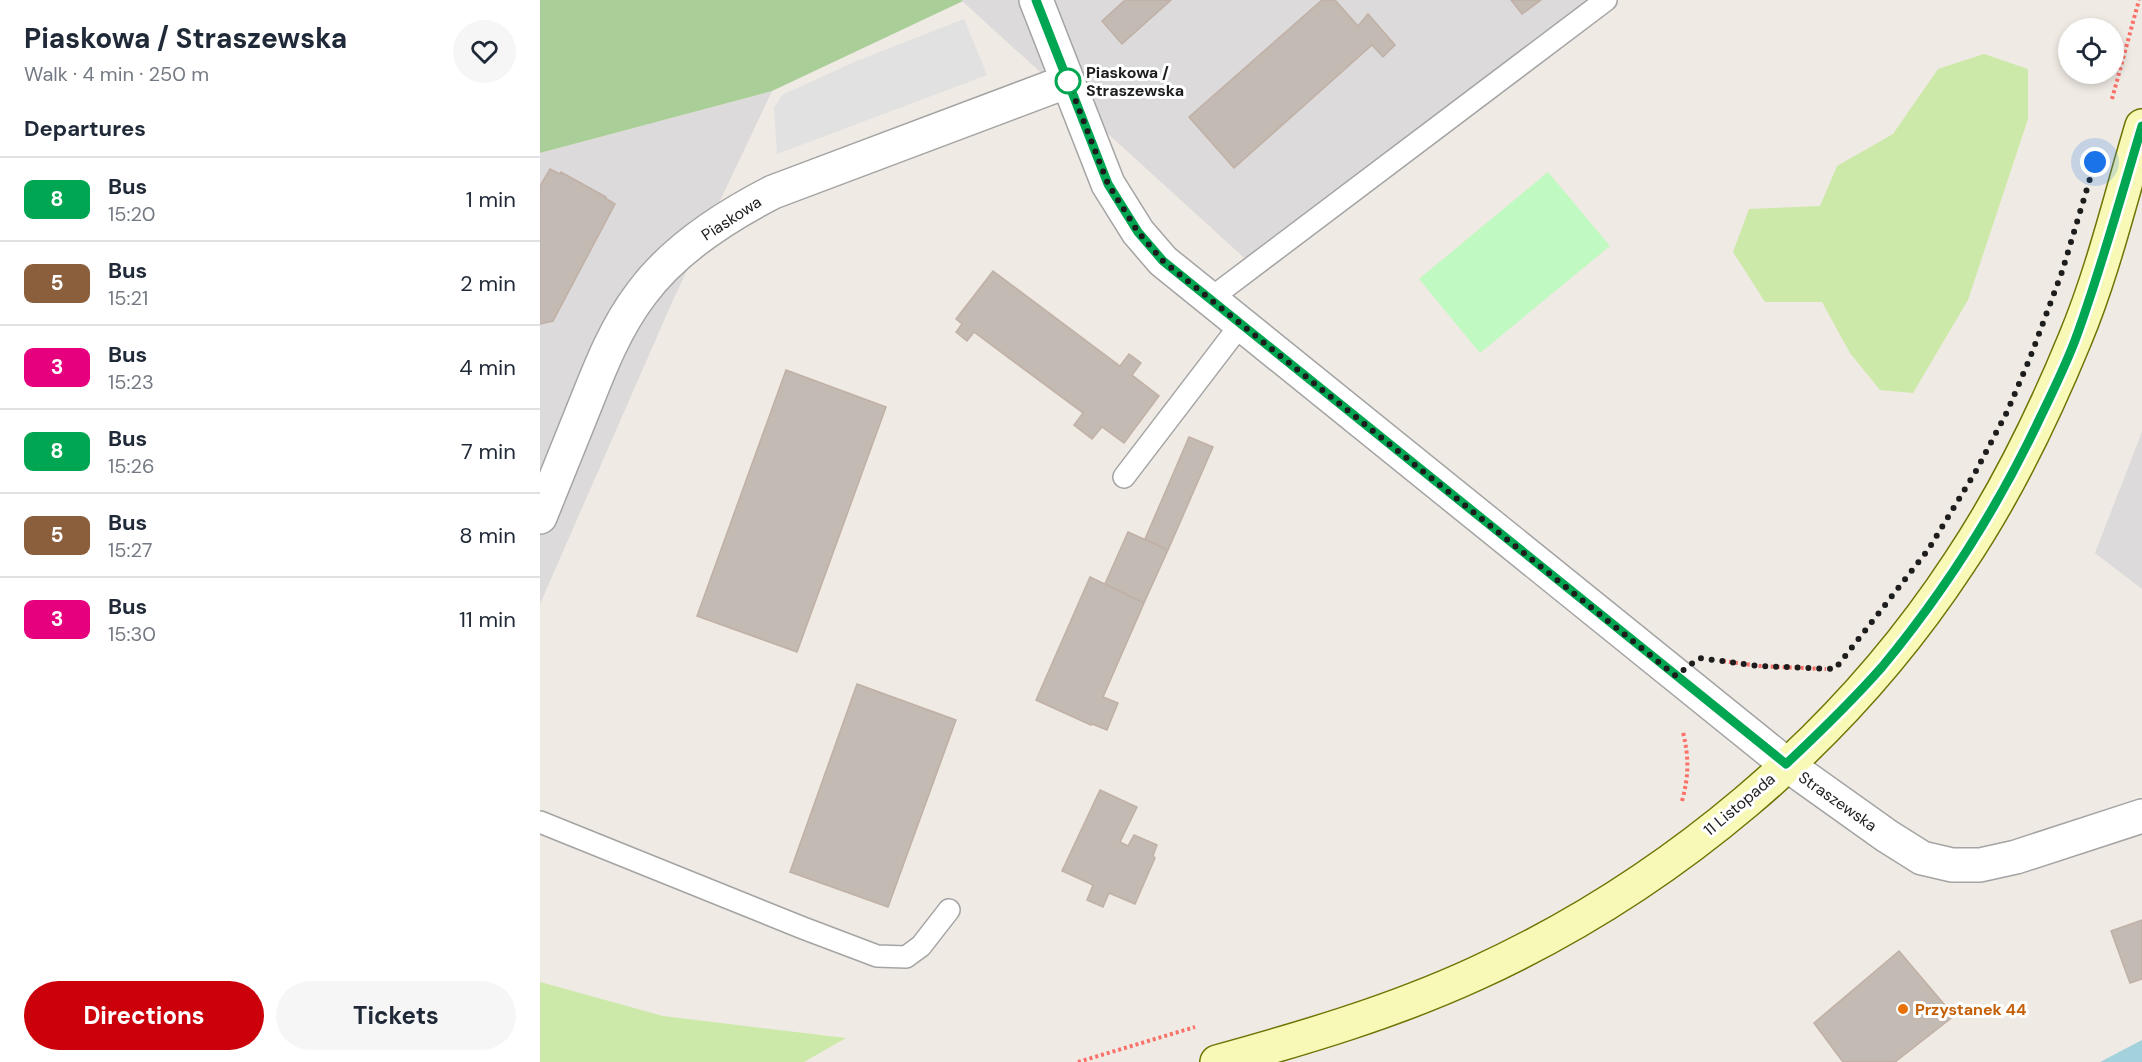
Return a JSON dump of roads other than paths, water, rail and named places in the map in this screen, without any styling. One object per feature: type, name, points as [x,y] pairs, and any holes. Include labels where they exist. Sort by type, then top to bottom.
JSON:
[{"type":"main road","name":"11 Listopada","points":[[1217,1062],[1298,1040],[1399,1005],[1476,973],[1542,940],[1652,874],[1749,799],[1827,726],[1881,668],[1923,614],[1959,564],[1995,506],[2034,431],[2077,336],[2142,126]]},
{"type":"street","name":"Straszewska","points":[[1036,0],[1108,184],[1138,232],[1163,261],[1786,764],[1887,836],[1922,858],[1952,865],[1980,865],[2016,857],[2142,816]]},
{"type":"street","name":"Piaskowa","points":[[540,517],[607,351],[624,319],[641,293],[701,236],[737,210],[773,192],[1068,81]]},
{"type":"lane","points":[[1210,299],[1605,0]]},
{"type":"lane","points":[[1124,477],[1241,324]]},
{"type":"lane","points":[[540,822],[877,956],[906,957],[921,946],[949,910]]},
{"type":"water","points":[[2142,1040],[2142,1062],[2100,1062]]},
{"type":"place","name":"Piaskowa / Straszewska","points":[[1068,81]]},
{"type":"place","name":"Przystanek 44","points":[[1903,1009]]}]
